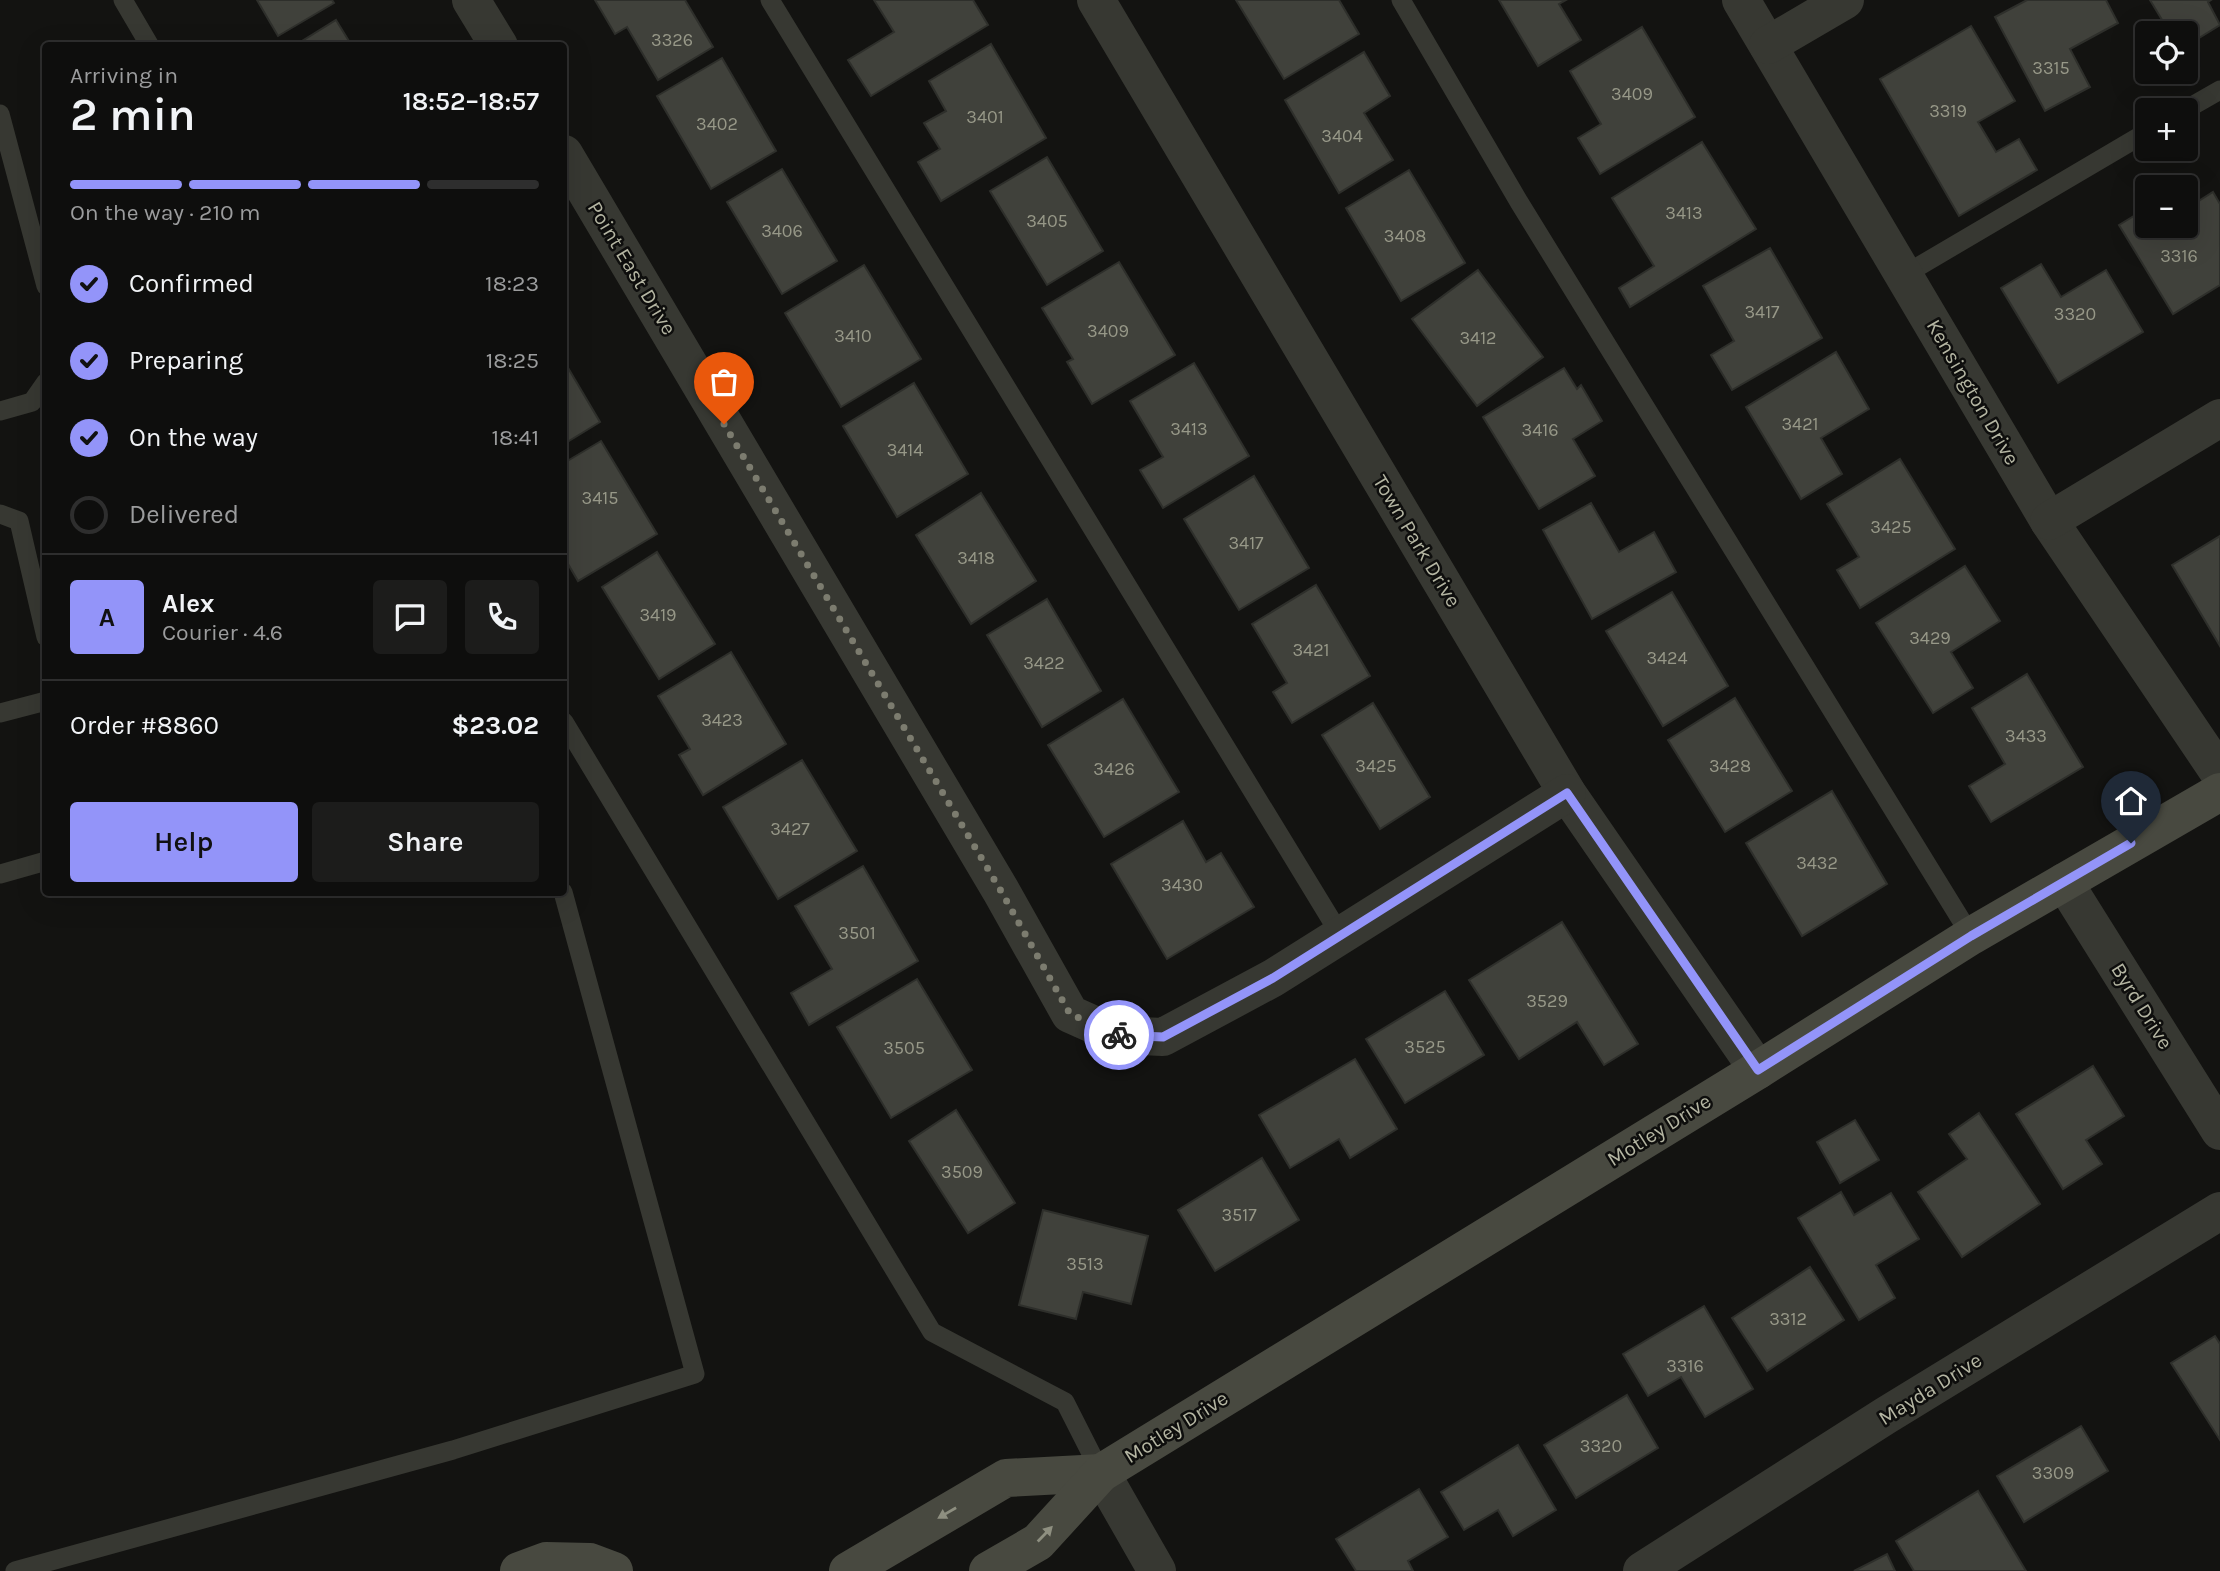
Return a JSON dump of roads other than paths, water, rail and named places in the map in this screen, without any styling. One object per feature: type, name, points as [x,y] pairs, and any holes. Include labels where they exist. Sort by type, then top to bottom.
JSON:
[{"type":"main road","name":"Motley Drive","points":[[988,1571],[1038,1542],[1101,1472],[1758,1070],[1971,936],[2220,792]]},
{"type":"main road","name":"Motley Drive","points":[[848,1571],[1006,1478],[1101,1472]]},
{"type":"main road","points":[[519,1571],[546,1561],[590,1562],[614,1571]]},
{"type":"street","points":[[471,0],[497,42]]},
{"type":"street","name":"Town Park Drive","points":[[1096,0],[1567,793],[1758,1070]]},
{"type":"street","name":"Kensington Drive","points":[[1741,0],[2049,521],[2220,774]]},
{"type":"street","points":[[1768,44],[1845,0]]},
{"type":"street","name":"Point East Drive","points":[[567,159],[987,867],[1070,1014],[1117,1035],[1163,1037],[1273,978],[1567,793]]},
{"type":"street","points":[[2049,521],[2220,418]]},
{"type":"street","name":"Byrd Drive","points":[[2064,882],[2220,1131]]},
{"type":"street","name":"Mayda Drive","points":[[1642,1571],[1885,1416],[2220,1211]]},
{"type":"street","points":[[1101,1472],[1157,1571]]},
{"type":"lane","points":[[123,0],[148,42]]},
{"type":"lane","points":[[771,0],[1341,936]]},
{"type":"lane","points":[[1401,0],[1526,214],[1971,936]]},
{"type":"lane","points":[[2198,103],[2220,90]]},
{"type":"lane","points":[[0,114],[42,270]]},
{"type":"lane","points":[[1904,275],[2135,139]]},
{"type":"lane","points":[[0,411],[32,402],[42,388]]},
{"type":"lane","points":[[0,514],[19,522],[42,619]]},
{"type":"lane","points":[[0,713],[42,702]]},
{"type":"lane","points":[[567,727],[932,1332],[1065,1402],[1101,1472]]},
{"type":"lane","points":[[0,873],[42,862]]},
{"type":"lane","points":[[15,1571],[68,1564],[453,1450],[695,1374],[564,896]]}]
